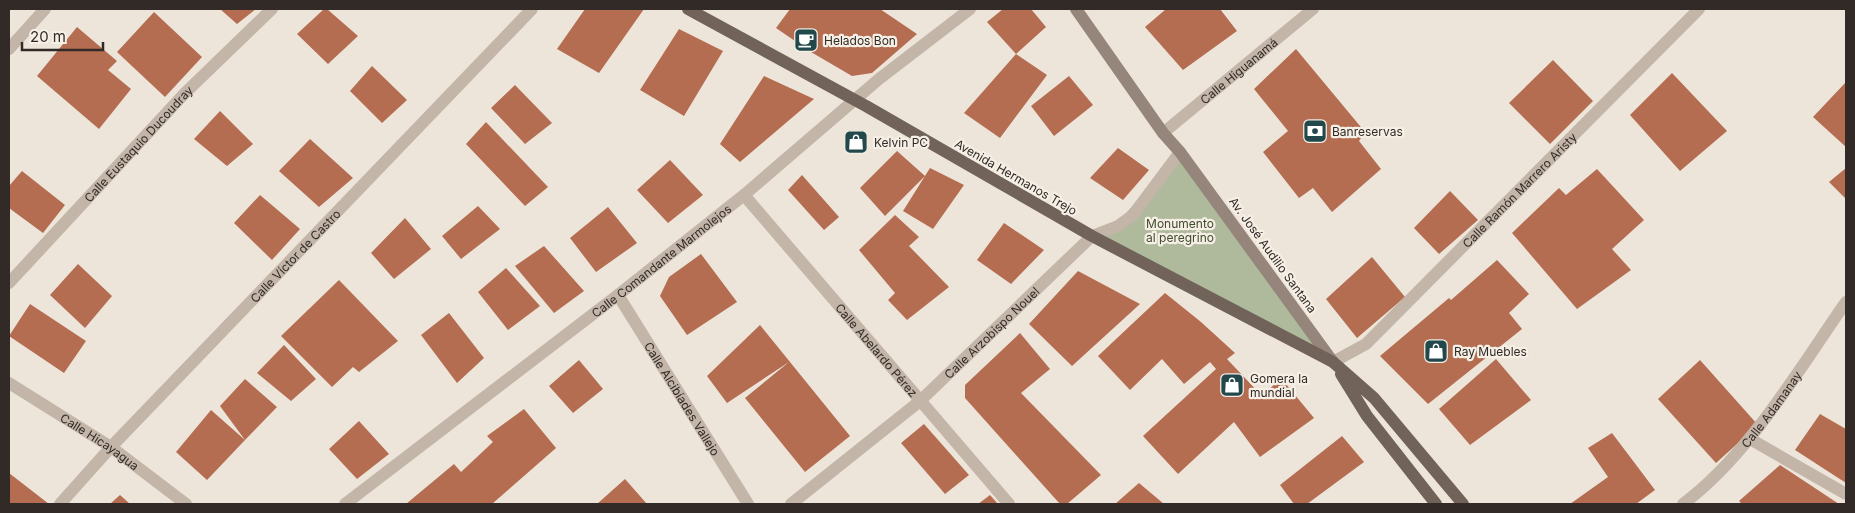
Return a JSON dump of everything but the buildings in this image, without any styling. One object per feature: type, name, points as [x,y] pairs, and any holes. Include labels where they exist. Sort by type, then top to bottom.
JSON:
[{"type":"main road","name":"Avenida Hermanos Trejo","points":[[688,9],[854,100],[1092,236],[1334,362]]},
{"type":"main road","name":"Av. José Audilio Santana","points":[[1076,9],[1163,134],[1180,152],[1334,362],[1374,398],[1463,504]]},
{"type":"main road","points":[[1334,362],[1367,416],[1436,504]]},
{"type":"street","points":[[9,49],[46,9]]},
{"type":"street","name":"Calle Eustaquio Ducoudray","points":[[9,283],[185,93],[272,9]]},
{"type":"street","name":"Calle Víctor de Castro","points":[[60,504],[111,448],[532,9]]},
{"type":"street","name":"Calle Comandante Marmolejos","points":[[346,504],[618,295],[744,195],[854,100],[970,9]]},
{"type":"street","name":"Calle Higuanamá","points":[[1163,134],[1313,9]]},
{"type":"street","name":"Calle Ramón Marrero Aristy","points":[[1334,362],[1366,344],[1698,9]]},
{"type":"street","name":"Calle Arzobispo Nouel","points":[[791,504],[920,401],[1092,236],[1118,226],[1133,215],[1180,152]]},
{"type":"street","name":"Calle Abelardo Pérez","points":[[744,195],[1009,504]]},
{"type":"street","name":"Calle Alcibíades Vallejo","points":[[618,295],[748,504]]},
{"type":"street","name":"Calle Adamanay","points":[[1683,504],[1700,490],[1750,439],[1846,302]]},
{"type":"street","name":"Calle Hicayagua","points":[[9,383],[111,448],[186,504]]},
{"type":"street","points":[[1750,439],[1846,494]]},
{"type":"green space","name":"Monumento al peregrino","points":[[1180,152],[1333,362],[1092,236],[1113,228]]},
{"type":"place","name":"Helados Bon","points":[[806,40]]},
{"type":"place","name":"Banreservas","points":[[1315,131]]},
{"type":"place","name":"Kelvin PC","points":[[856,142]]},
{"type":"place","name":"Ray Muebles","points":[[1436,351]]},
{"type":"place","name":"Gomera la mundial","points":[[1232,385]]}]
